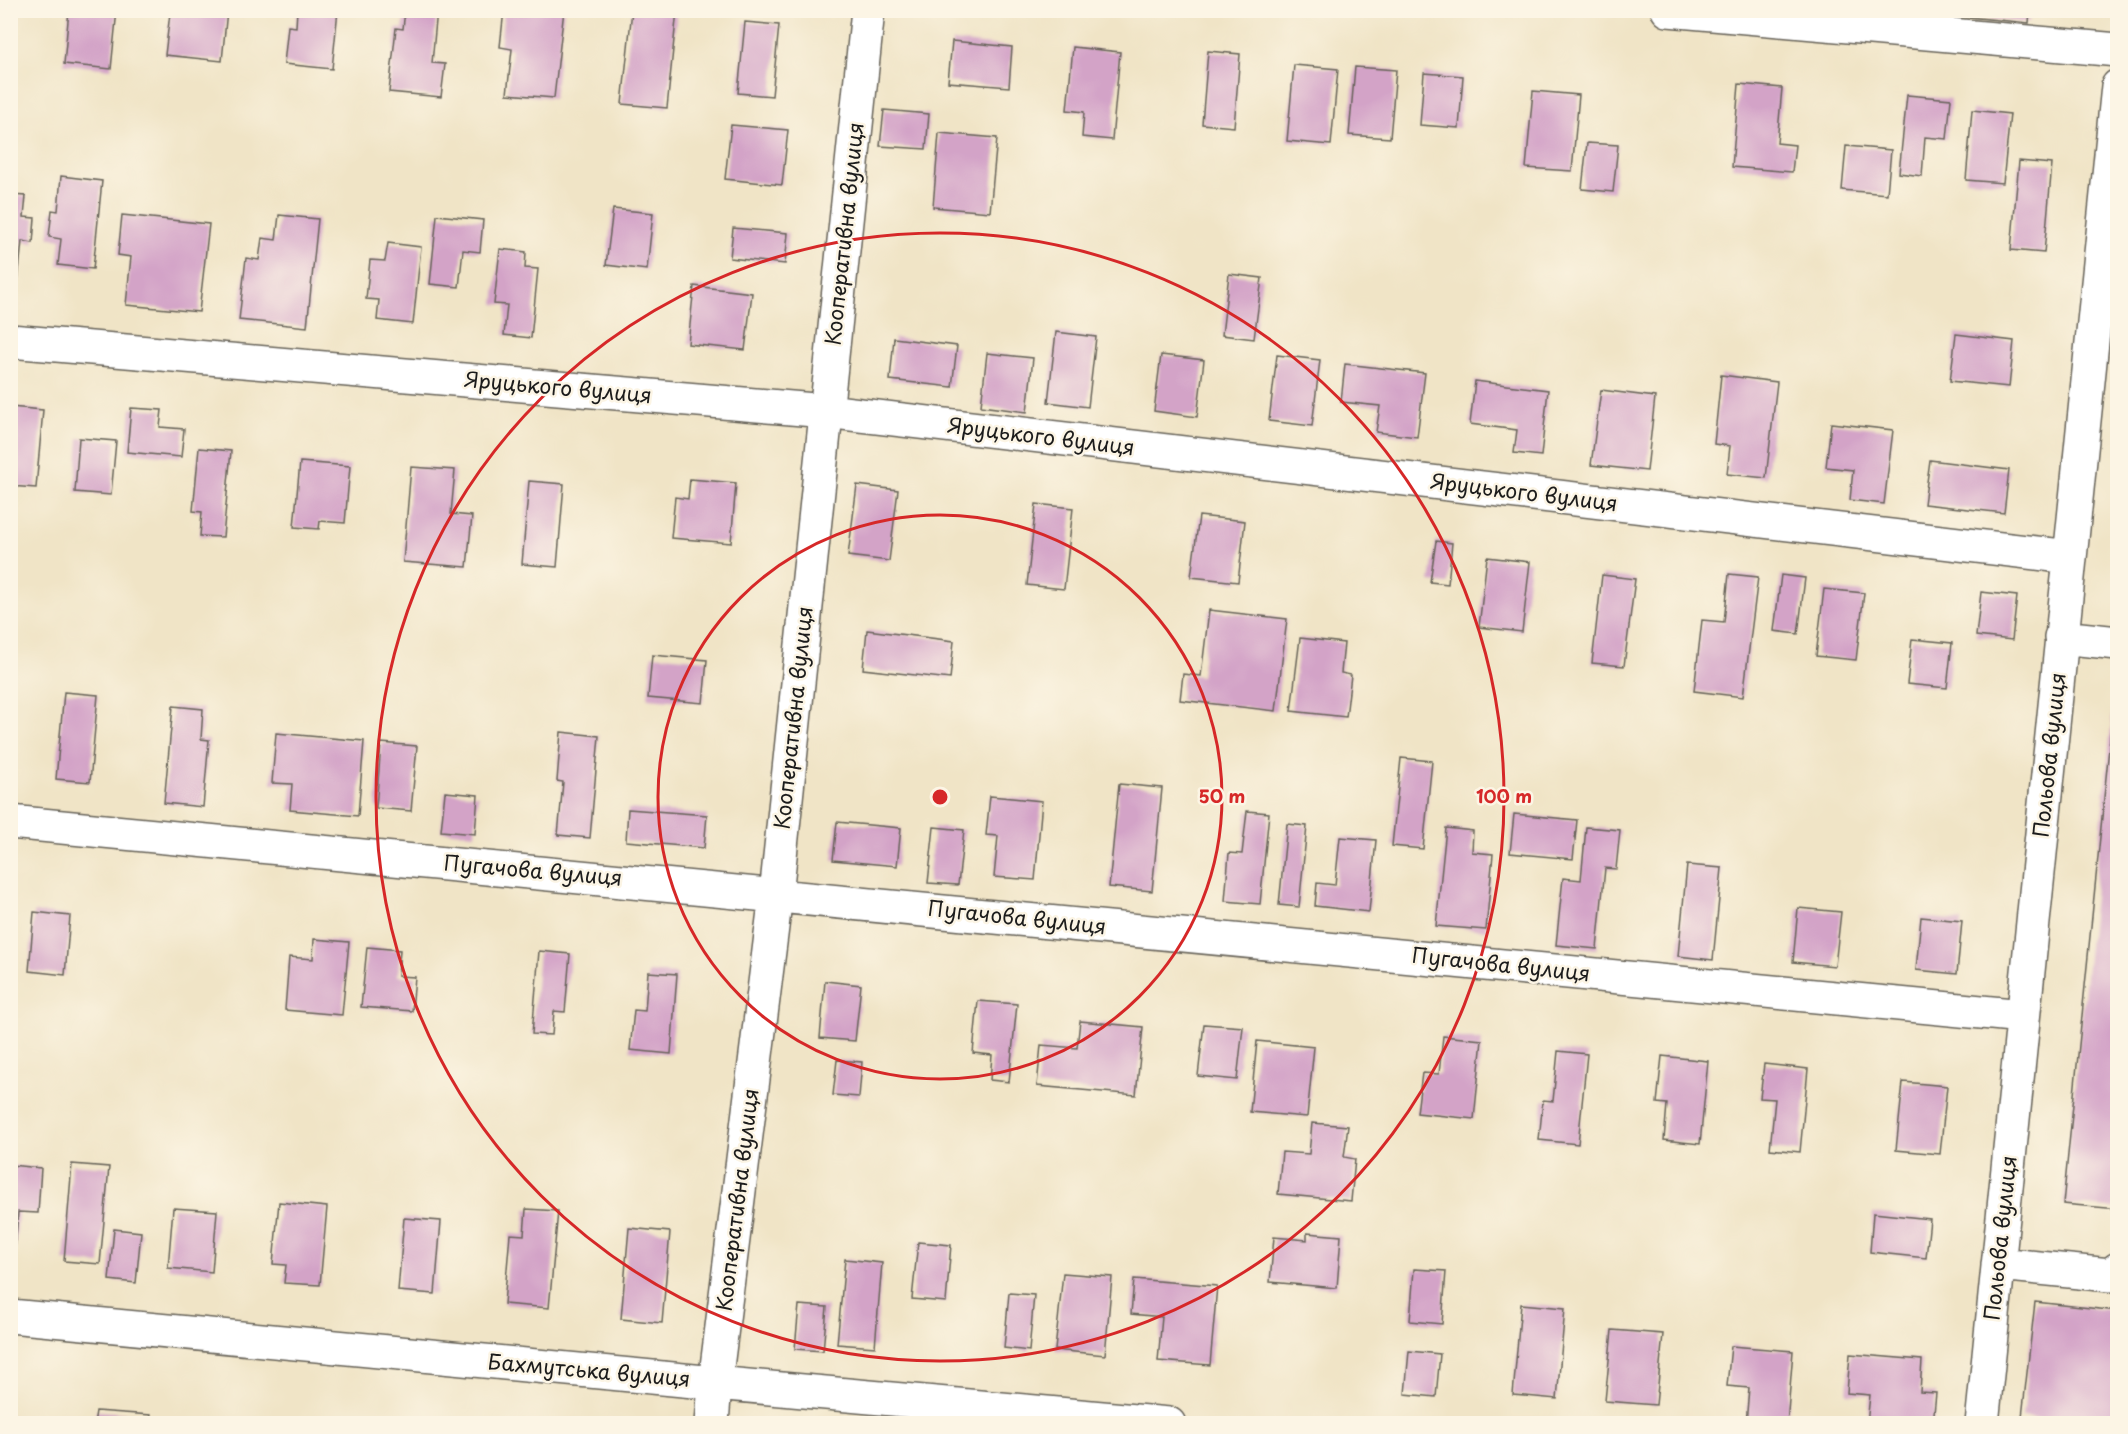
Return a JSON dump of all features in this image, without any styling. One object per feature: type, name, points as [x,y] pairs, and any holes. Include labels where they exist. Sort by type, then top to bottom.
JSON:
[{"type":"street","name":"Кооперативна вулиця","points":[[712,1424],[715,1383],[776,895],[868,10]]},
{"type":"street","points":[[1668,10],[2118,50]]},
{"type":"street","name":"Польова вулиця","points":[[1982,1424],[2118,86]]},
{"type":"street","name":"Яруцького вулиця","points":[[10,341],[826,411],[2070,557]]},
{"type":"street","points":[[2061,638],[2118,643]]},
{"type":"street","name":"Пугачова вулиця","points":[[10,822],[2023,1016]]},
{"type":"street","points":[[1998,1264],[2110,1275],[2118,1269]]},
{"type":"street","name":"Бахмутська вулиця","points":[[10,1316],[1169,1424]]},
{"type":"building","points":[[69,10],[117,10],[111,69],[64,64]]},
{"type":"building","points":[[180,10],[227,10],[222,61],[165,55],[170,13],[180,14]]},
{"type":"building","points":[[297,10],[338,10],[332,69],[284,64],[288,26],[296,27]]},
{"type":"building","points":[[405,10],[437,10],[432,63],[445,64],[441,97],[389,92],[396,28],[403,29]]},
{"type":"building","points":[[504,10],[564,10],[554,98],[507,94],[512,49],[500,47]]},
{"type":"building","points":[[632,10],[677,10],[667,108],[622,104]]},
{"type":"building","points":[[1959,10],[2030,10],[2029,23],[1958,16]]},
{"type":"building","points":[[745,22],[779,25],[772,96],[738,93]]},
{"type":"building","points":[[952,41],[1012,47],[1009,87],[948,82]]},
{"type":"building","points":[[1073,47],[1120,52],[1112,140],[1082,137],[1084,112],[1067,110]]},
{"type":"building","points":[[1208,51],[1240,54],[1234,127],[1202,124]]},
{"type":"building","points":[[1294,65],[1338,69],[1331,145],[1287,141]]},
{"type":"building","points":[[1355,67],[1396,70],[1390,138],[1349,135]]},
{"type":"building","points":[[1424,73],[1463,76],[1459,128],[1420,125]]},
{"type":"building","points":[[1739,84],[1782,88],[1777,143],[1795,145],[1792,172],[1732,167]]},
{"type":"building","points":[[1533,91],[1579,95],[1572,171],[1526,168]]},
{"type":"building","points":[[1907,95],[1951,99],[1947,139],[1925,137],[1922,176],[1899,173]]},
{"type":"building","points":[[884,110],[929,114],[926,149],[880,146]]},
{"type":"building","points":[[1972,110],[2010,114],[2003,183],[1966,180]]},
{"type":"building","points":[[731,125],[788,130],[782,185],[725,179]]},
{"type":"building","points":[[939,133],[997,138],[990,212],[933,207]]},
{"type":"building","points":[[1587,143],[1618,145],[1613,192],[1582,189]]},
{"type":"building","points":[[1846,146],[1891,150],[1887,194],[1842,190]]},
{"type":"building","points":[[2019,161],[2052,164],[2044,253],[2011,250]]},
{"type":"building","points":[[61,176],[102,181],[93,269],[58,265],[61,239],[49,237],[52,210],[58,211]]},
{"type":"building","points":[[10,195],[26,196],[24,217],[35,218],[33,243],[22,241],[18,281],[10,280]]},
{"type":"building","points":[[613,209],[653,213],[647,270],[606,265]]},
{"type":"building","points":[[122,215],[209,224],[199,312],[126,305],[131,257],[118,255]]},
{"type":"building","points":[[279,215],[318,219],[307,327],[239,320],[246,258],[259,260],[262,238],[276,240]]},
{"type":"building","points":[[437,215],[483,220],[480,252],[463,250],[459,287],[430,284]]},
{"type":"building","points":[[733,228],[788,233],[785,264],[730,258]]},
{"type":"building","points":[[388,243],[421,247],[413,324],[377,320],[379,300],[366,299],[370,260],[385,261]]},
{"type":"building","points":[[500,249],[526,252],[525,268],[538,269],[531,338],[504,335],[507,305],[494,304]]},
{"type":"building","points":[[1229,274],[1262,278],[1254,339],[1222,335]]},
{"type":"building","points":[[694,286],[752,293],[745,350],[688,344]]},
{"type":"building","points":[[1056,332],[1096,337],[1088,407],[1048,402]]},
{"type":"building","points":[[1956,334],[2014,341],[2009,387],[1950,381]]},
{"type":"building","points":[[894,338],[957,346],[952,387],[890,380]]},
{"type":"building","points":[[987,353],[1033,358],[1027,412],[981,406]]},
{"type":"building","points":[[1161,355],[1204,360],[1197,417],[1154,411]]},
{"type":"building","points":[[1277,355],[1320,360],[1312,426],[1269,421]]},
{"type":"building","points":[[1345,364],[1425,373],[1417,437],[1376,432],[1380,406],[1341,402]]},
{"type":"building","points":[[1721,375],[1777,382],[1766,478],[1727,474],[1730,446],[1714,444]]},
{"type":"building","points":[[1475,381],[1548,390],[1541,456],[1514,453],[1517,430],[1470,424]]},
{"type":"building","points":[[1601,390],[1655,397],[1647,471],[1591,465]]},
{"type":"building","points":[[10,407],[43,410],[36,488],[10,486]]},
{"type":"building","points":[[131,408],[162,410],[160,427],[184,429],[181,457],[127,452]]},
{"type":"building","points":[[1831,423],[1893,430],[1884,504],[1850,500],[1853,470],[1826,467]]},
{"type":"building","points":[[79,438],[116,441],[111,495],[75,492]]},
{"type":"building","points":[[199,448],[231,451],[223,537],[200,536],[202,512],[193,511]]},
{"type":"building","points":[[1930,460],[2009,470],[2004,513],[1924,504]]},
{"type":"building","points":[[300,462],[350,466],[345,523],[320,521],[319,529],[294,527]]},
{"type":"building","points":[[411,467],[455,470],[451,514],[472,516],[467,567],[403,562]]},
{"type":"building","points":[[690,479],[736,483],[731,543],[671,538],[675,497],[688,499]]},
{"type":"building","points":[[529,481],[564,484],[557,567],[522,564]]},
{"type":"building","points":[[857,485],[898,490],[889,561],[848,556]]},
{"type":"building","points":[[1036,504],[1073,508],[1064,589],[1027,585]]},
{"type":"building","points":[[1199,516],[1245,521],[1238,582],[1191,577]]},
{"type":"building","points":[[1436,541],[1452,543],[1448,584],[1430,582]]},
{"type":"building","points":[[1487,557],[1530,562],[1522,632],[1479,627]]},
{"type":"building","points":[[1729,574],[1758,577],[1743,697],[1694,691],[1702,620],[1724,622]]},
{"type":"building","points":[[1602,575],[1635,579],[1624,666],[1592,663]]},
{"type":"building","points":[[1781,575],[1805,578],[1798,634],[1774,631]]},
{"type":"building","points":[[1824,589],[1864,593],[1856,660],[1816,656]]},
{"type":"building","points":[[1981,592],[2017,596],[2012,640],[1976,636]]},
{"type":"building","points":[[1209,610],[1287,619],[1276,711],[1180,700],[1183,674],[1201,676]]},
{"type":"building","points":[[867,630],[954,641],[950,679],[863,669]]},
{"type":"building","points":[[1300,638],[1344,643],[1341,673],[1351,675],[1346,717],[1291,711]]},
{"type":"building","points":[[1912,639],[1952,643],[1947,688],[1907,684]]},
{"type":"building","points":[[652,655],[707,660],[703,703],[648,698]]},
{"type":"building","points":[[64,692],[98,695],[90,782],[56,779]]},
{"type":"building","points":[[173,706],[203,709],[201,739],[209,740],[203,807],[164,803]]},
{"type":"building","points":[[2113,708],[2118,708],[2118,1209],[2063,1204]]},
{"type":"building","points":[[561,732],[599,736],[590,838],[558,835],[563,782],[557,781]]},
{"type":"building","points":[[276,733],[364,741],[358,816],[290,810],[292,784],[272,783]]},
{"type":"building","points":[[381,743],[417,746],[411,811],[376,808]]},
{"type":"building","points":[[1401,758],[1432,761],[1423,849],[1392,846]]},
{"type":"building","points":[[1119,784],[1162,788],[1152,891],[1109,887]]},
{"type":"building","points":[[445,792],[478,795],[475,834],[441,831]]},
{"type":"building","points":[[990,796],[1042,801],[1035,880],[994,877],[998,836],[986,835]]},
{"type":"building","points":[[628,809],[707,815],[704,848],[626,841]]},
{"type":"building","points":[[1247,811],[1269,813],[1260,904],[1225,901],[1229,853],[1242,854]]},
{"type":"building","points":[[1514,814],[1577,820],[1573,859],[1510,853]]},
{"type":"building","points":[[837,822],[901,828],[897,866],[833,860]]},
{"type":"building","points":[[1287,824],[1307,826],[1299,907],[1279,905]]},
{"type":"building","points":[[934,827],[964,830],[958,885],[928,883]]},
{"type":"building","points":[[1586,827],[1620,830],[1616,869],[1605,868],[1597,949],[1556,945],[1563,878],[1581,880]]},
{"type":"building","points":[[1446,828],[1473,831],[1472,852],[1493,854],[1486,930],[1436,926]]},
{"type":"building","points":[[1340,837],[1376,840],[1369,912],[1315,906],[1317,883],[1335,885]]},
{"type":"building","points":[[1687,865],[1722,868],[1713,960],[1678,956]]},
{"type":"building","points":[[1798,908],[1841,912],[1835,966],[1793,962]]},
{"type":"building","points":[[34,912],[70,916],[65,975],[29,971]]},
{"type":"building","points":[[1921,917],[1962,921],[1957,974],[1916,970]]},
{"type":"building","points":[[314,939],[349,942],[342,1015],[285,1010],[289,957],[313,959]]},
{"type":"building","points":[[367,947],[400,950],[398,976],[415,977],[412,1011],[361,1007]]},
{"type":"building","points":[[539,951],[570,954],[565,1012],[554,1011],[552,1035],[532,1034]]},
{"type":"building","points":[[648,972],[677,974],[671,1054],[630,1050],[634,1010],[645,1011]]},
{"type":"building","points":[[825,981],[861,985],[855,1041],[820,1038]]},
{"type":"building","points":[[978,1001],[1017,1004],[1009,1082],[990,1080],[992,1055],[973,1053]]},
{"type":"building","points":[[1080,1021],[1143,1027],[1136,1095],[1037,1086],[1041,1045],[1077,1048]]},
{"type":"building","points":[[1204,1024],[1243,1027],[1237,1080],[1198,1076]]},
{"type":"building","points":[[1443,1036],[1482,1040],[1474,1119],[1417,1113],[1422,1073],[1439,1074]]},
{"type":"building","points":[[1257,1041],[1314,1047],[1307,1117],[1250,1112]]},
{"type":"building","points":[[1558,1051],[1587,1054],[1578,1144],[1539,1140],[1543,1100],[1553,1101]]},
{"type":"building","points":[[1662,1056],[1708,1061],[1700,1144],[1664,1140],[1667,1104],[1657,1103]]},
{"type":"building","points":[[837,1060],[862,1062],[859,1097],[833,1095]]},
{"type":"building","points":[[1764,1064],[1808,1069],[1800,1152],[1770,1149],[1775,1099],[1760,1098]]},
{"type":"building","points":[[1903,1082],[1947,1086],[1940,1154],[1896,1150]]},
{"type":"building","points":[[1312,1123],[1348,1126],[1344,1157],[1355,1159],[1351,1201],[1278,1194],[1282,1152],[1309,1154]]},
{"type":"building","points":[[72,1164],[109,1167],[100,1264],[64,1261]]},
{"type":"building","points":[[10,1165],[41,1168],[38,1213],[18,1212],[15,1249],[10,1248]]},
{"type":"building","points":[[279,1202],[327,1207],[320,1285],[284,1283],[286,1265],[273,1264]]},
{"type":"building","points":[[173,1208],[217,1211],[212,1272],[168,1268]]},
{"type":"building","points":[[526,1209],[558,1211],[549,1308],[504,1304],[510,1234],[524,1235]]},
{"type":"building","points":[[1873,1213],[1930,1219],[1926,1258],[1870,1252]]},
{"type":"building","points":[[404,1218],[441,1221],[435,1294],[398,1291]]},
{"type":"building","points":[[629,1228],[670,1232],[662,1323],[621,1319]]},
{"type":"building","points":[[114,1229],[141,1232],[136,1283],[109,1280]]},
{"type":"building","points":[[1307,1233],[1341,1236],[1337,1288],[1270,1282],[1274,1237],[1307,1240]]},
{"type":"building","points":[[918,1242],[951,1245],[946,1302],[912,1299]]},
{"type":"building","points":[[845,1259],[882,1263],[875,1347],[837,1344]]},
{"type":"building","points":[[1414,1269],[1446,1271],[1442,1324],[1410,1321]]},
{"type":"building","points":[[1063,1273],[1112,1277],[1105,1355],[1055,1350]]},
{"type":"building","points":[[1134,1279],[1217,1286],[1210,1365],[1158,1361],[1162,1317],[1131,1314]]},
{"type":"building","points":[[1009,1293],[1034,1295],[1029,1351],[1004,1348]]},
{"type":"building","points":[[2035,1302],[2118,1311],[2118,1424],[2083,1424],[2022,1417]]},
{"type":"building","points":[[1521,1304],[1565,1308],[1557,1399],[1513,1395]]},
{"type":"building","points":[[799,1305],[827,1307],[823,1351],[795,1349]]},
{"type":"building","points":[[1612,1330],[1663,1334],[1656,1405],[1605,1401]]},
{"type":"building","points":[[1731,1346],[1793,1351],[1787,1424],[1746,1424],[1749,1388],[1727,1386]]},
{"type":"building","points":[[1409,1351],[1440,1354],[1436,1397],[1405,1394]]},
{"type":"building","points":[[1850,1354],[1922,1360],[1920,1392],[1936,1393],[1933,1424],[1867,1424],[1870,1395],[1847,1393]]},
{"type":"building","points":[[96,1411],[151,1415],[151,1424],[94,1424]]}]
